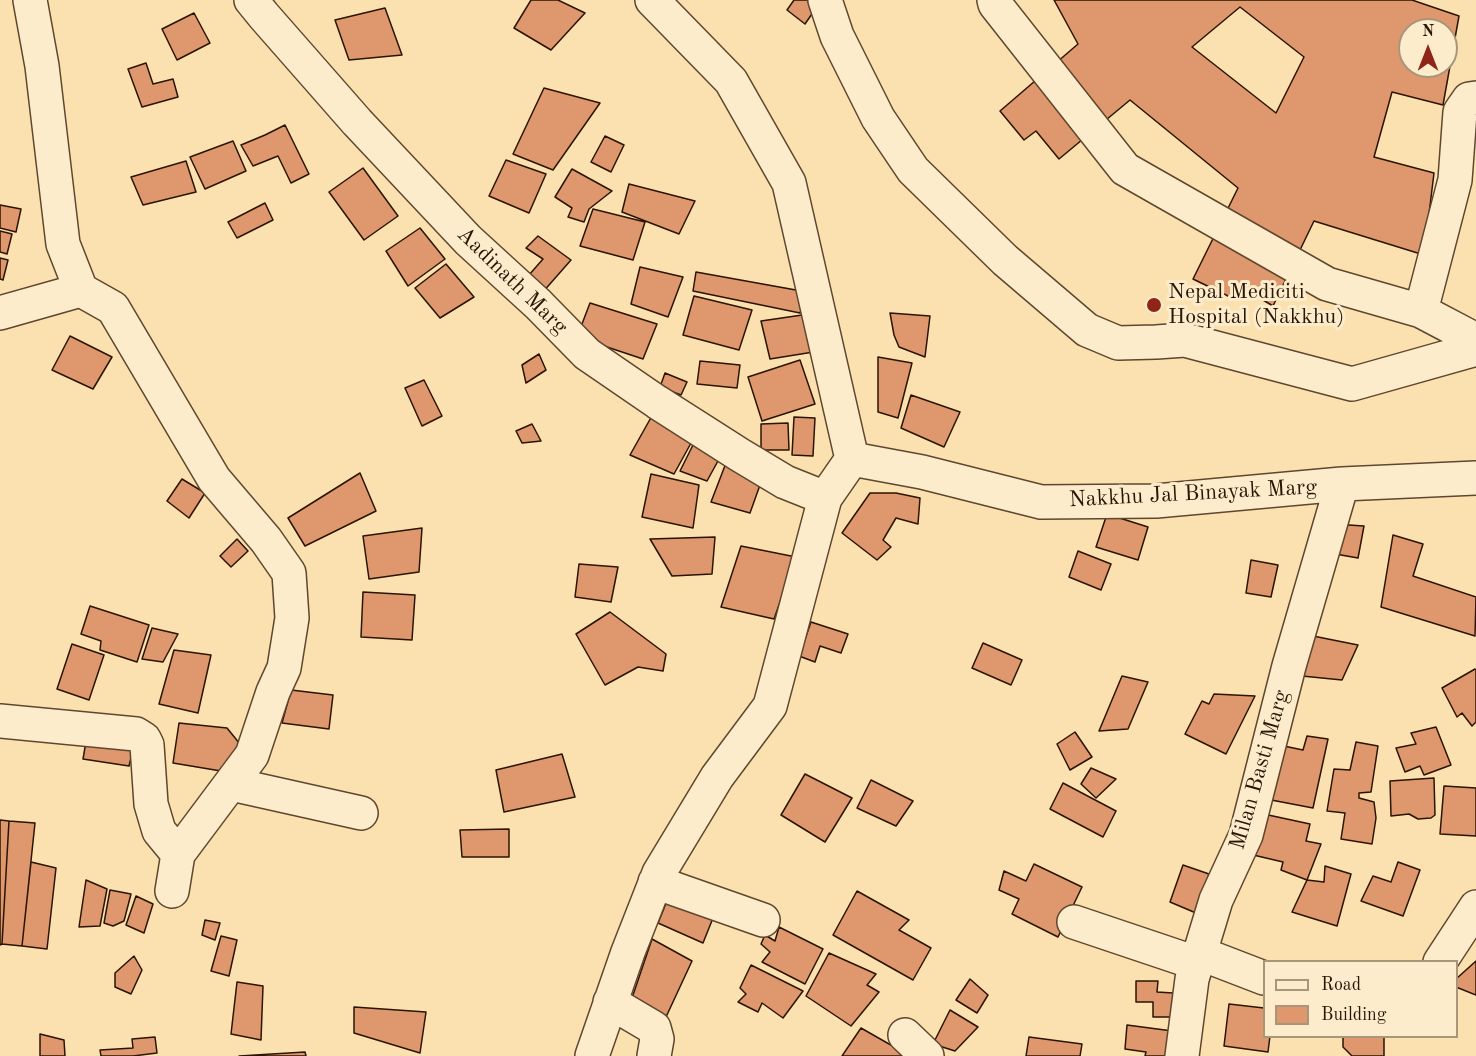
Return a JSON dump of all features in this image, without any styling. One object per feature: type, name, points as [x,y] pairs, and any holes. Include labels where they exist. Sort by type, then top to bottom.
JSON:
[{"type":"street","points":[[30,0],[42,66],[63,244],[81,290],[113,308],[214,479],[266,540],[289,573],[292,618],[284,668],[273,692],[252,755],[178,854],[172,891]]},
{"type":"street","name":"Aadinath Marg","points":[[251,0],[357,122],[468,240],[538,304],[587,354],[740,455],[785,482],[825,498]]},
{"type":"street","points":[[592,1056],[659,873],[717,777],[770,706],[825,498],[852,459],[789,183],[731,81],[652,0]]},
{"type":"street","points":[[825,0],[837,36],[878,118],[914,170],[1005,260],[1087,330],[1118,343],[1185,340],[1352,384],[1476,349]]},
{"type":"street","points":[[994,0],[1125,169],[1326,284],[1421,311],[1476,340]]},
{"type":"street","points":[[1421,311],[1466,178],[1460,112],[1469,99],[1476,98]]},
{"type":"street","points":[[0,313],[81,290]]},
{"type":"street","name":"Nakkhu Jal Binayak Marg","points":[[852,459],[922,472],[1041,502],[1156,501],[1342,484],[1476,478]]},
{"type":"street","name":"Milan Basti Marg","points":[[1182,1056],[1192,979],[1216,900],[1246,835],[1289,666],[1342,484]]},
{"type":"street","points":[[0,721],[136,734],[144,739],[147,745],[151,804],[159,831],[178,854]]},
{"type":"street","points":[[231,784],[361,813]]},
{"type":"street","points":[[655,882],[763,920]]},
{"type":"street","points":[[1441,960],[1476,907]]},
{"type":"street","points":[[1074,922],[1263,978]]},
{"type":"street","points":[[610,1002],[654,1028],[657,1038],[654,1056]]},
{"type":"building","points":[[531,0],[558,0],[585,13],[551,50],[514,28]]},
{"type":"building","points":[[794,0],[807,0],[816,8],[805,24],[787,10]]},
{"type":"building","points":[[1054,0],[1412,0],[1459,16],[1458,22],[1458,18],[1398,18],[1398,78],[1448,78],[1443,105],[1392,92],[1374,157],[1434,173],[1424,255],[1314,221],[1273,306],[1238,285],[1230,297],[1193,279],[1238,188],[1130,100],[1059,159],[1036,131],[1024,140],[1000,111],[1078,44]],"holes":[[[1240,7],[1304,57],[1276,113],[1192,47]]]},
{"type":"building","points":[[385,8],[402,55],[349,60],[335,20]]},
{"type":"building","points":[[194,13],[210,43],[177,60],[162,29]]},
{"type":"building","points":[[146,63],[153,84],[173,79],[178,97],[142,107],[128,69]]},
{"type":"building","points":[[544,88],[600,103],[553,170],[513,154]]},
{"type":"building","points":[[285,125],[309,174],[291,183],[278,156],[253,166],[241,145]]},
{"type":"building","points":[[605,136],[624,145],[611,172],[591,162]]},
{"type":"building","points":[[233,141],[246,171],[205,189],[190,157]]},
{"type":"building","points":[[506,160],[546,174],[529,213],[489,196]]},
{"type":"building","points":[[186,161],[196,192],[143,205],[131,177]]},
{"type":"building","points":[[363,168],[398,216],[364,240],[329,192]]},
{"type":"building","points":[[572,169],[612,191],[589,209],[584,222],[568,217],[572,208],[555,197]]},
{"type":"building","points":[[629,184],[695,201],[679,234],[622,212]]},
{"type":"building","points":[[265,203],[273,220],[237,238],[228,222]]},
{"type":"building","points":[[0,205],[21,209],[16,232],[0,228]]},
{"type":"building","points":[[593,209],[645,222],[633,260],[580,246]]},
{"type":"building","points":[[420,228],[445,259],[408,286],[386,251]]},
{"type":"building","points":[[0,231],[12,234],[7,254],[0,252]]},
{"type":"building","points":[[538,236],[571,260],[542,293],[522,283],[543,259],[526,248]]},
{"type":"building","points":[[0,258],[8,260],[3,280],[0,279]]},
{"type":"building","points":[[446,264],[474,297],[440,318],[415,288]]},
{"type":"building","points":[[640,267],[683,277],[668,317],[631,304]]},
{"type":"building","points":[[696,272],[807,292],[800,313],[693,291]]},
{"type":"building","points":[[694,296],[752,310],[739,350],[683,335]]},
{"type":"building","points":[[590,303],[657,324],[643,359],[577,337]]},
{"type":"building","points":[[816,313],[826,350],[770,359],[761,321]]},
{"type":"building","points":[[890,313],[930,316],[925,357],[899,347]]},
{"type":"building","points":[[70,336],[112,357],[93,389],[52,370]]},
{"type":"building","points":[[539,354],[546,370],[526,383],[522,365]]},
{"type":"building","points":[[878,357],[912,363],[898,418],[878,412]]},
{"type":"building","points":[[800,360],[815,404],[762,421],[748,377]]},
{"type":"building","points":[[700,361],[740,365],[737,388],[697,384]]},
{"type":"building","points":[[665,373],[687,382],[681,395],[660,387]]},
{"type":"building","points":[[424,380],[442,416],[422,426],[405,388]]},
{"type":"building","points":[[911,395],[960,412],[944,447],[901,428]]},
{"type":"building","points":[[653,414],[696,434],[674,474],[630,455]]},
{"type":"building","points":[[794,417],[815,418],[813,456],[792,455]]},
{"type":"building","points":[[788,423],[789,450],[761,450],[761,424]]},
{"type":"building","points":[[532,424],[541,441],[522,443],[516,431]]},
{"type":"building","points":[[696,439],[724,450],[707,481],[680,471]]},
{"type":"building","points":[[726,463],[765,471],[750,513],[711,502]]},
{"type":"building","points":[[360,473],[376,511],[305,546],[288,518]]},
{"type":"building","points":[[651,474],[699,485],[693,528],[642,517]]},
{"type":"building","points":[[182,479],[205,493],[189,518],[167,501]]},
{"type":"building","points":[[870,493],[896,493],[920,498],[918,524],[896,518],[883,540],[891,547],[877,560],[842,533]]},
{"type":"building","points":[[1107,514],[1148,527],[1138,560],[1096,547]]},
{"type":"building","points":[[1333,524],[1364,526],[1358,558],[1324,552]]},
{"type":"building","points":[[422,528],[419,572],[369,579],[363,536]]},
{"type":"building","points":[[1393,535],[1423,544],[1413,576],[1476,597],[1475,636],[1381,607]]},
{"type":"building","points":[[715,537],[712,574],[672,576],[650,539]]},
{"type":"building","points":[[237,539],[248,551],[231,567],[220,556]]},
{"type":"building","points":[[741,546],[796,557],[774,619],[721,607]]},
{"type":"building","points":[[1078,551],[1111,564],[1101,590],[1069,577]]},
{"type":"building","points":[[1251,560],[1278,565],[1271,597],[1246,593]]},
{"type":"building","points":[[579,564],[618,567],[611,602],[575,597]]},
{"type":"building","points":[[363,592],[415,595],[412,640],[361,637]]},
{"type":"building","points":[[90,606],[149,625],[137,662],[100,650],[101,641],[81,634]]},
{"type":"building","points":[[610,612],[666,654],[663,671],[638,667],[605,685],[576,634]]},
{"type":"building","points":[[811,622],[848,634],[841,653],[820,646],[815,662],[799,656]]},
{"type":"building","points":[[152,628],[178,634],[163,662],[142,659]]},
{"type":"building","points":[[1303,634],[1358,645],[1342,680],[1292,675]]},
{"type":"building","points":[[983,643],[1022,660],[1011,685],[972,668]]},
{"type":"building","points":[[72,644],[104,655],[89,700],[57,689]]},
{"type":"building","points":[[174,650],[211,655],[198,713],[159,704]]},
{"type":"building","points":[[1475,669],[1476,722],[1472,726],[1462,713],[1457,717],[1442,688]]},
{"type":"building","points":[[1122,676],[1148,682],[1128,729],[1099,731]]},
{"type":"building","points":[[291,690],[333,695],[329,729],[282,723]]},
{"type":"building","points":[[1214,694],[1255,696],[1226,754],[1185,734],[1202,701],[1209,704]]},
{"type":"building","points":[[179,723],[227,728],[240,744],[227,772],[173,763]]},
{"type":"building","points":[[1436,727],[1451,765],[1424,775],[1420,766],[1405,772],[1396,748],[1416,744],[1411,733]]},
{"type":"building","points":[[1075,732],[1092,757],[1070,770],[1057,744]]},
{"type":"building","points":[[87,736],[135,742],[129,766],[83,759]]},
{"type":"building","points":[[1307,736],[1328,739],[1313,808],[1266,799],[1279,745],[1303,750]]},
{"type":"building","points":[[1356,742],[1378,746],[1371,792],[1359,793],[1359,798],[1374,802],[1376,818],[1372,844],[1341,839],[1345,813],[1327,811],[1334,769],[1350,770]]},
{"type":"building","points":[[562,754],[575,797],[504,812],[496,770]]},
{"type":"building","points":[[1091,768],[1116,779],[1096,798],[1081,784]]},
{"type":"building","points":[[805,774],[852,798],[825,842],[781,815]]},
{"type":"building","points":[[1434,778],[1435,815],[1431,818],[1418,819],[1409,814],[1391,816],[1390,781]]},
{"type":"building","points":[[871,780],[913,801],[896,826],[857,808]]},
{"type":"building","points":[[1063,783],[1116,811],[1103,837],[1050,809]]},
{"type":"building","points":[[1444,786],[1476,788],[1476,836],[1440,834]]},
{"type":"building","points":[[1259,813],[1310,824],[1306,841],[1321,844],[1307,880],[1281,870],[1283,862],[1249,854]]},
{"type":"building","points":[[0,820],[9,821],[2,944],[0,945]]},
{"type":"building","points":[[9,821],[35,823],[22,946],[2,944]]},
{"type":"building","points":[[509,829],[509,857],[462,857],[460,830]]},
{"type":"building","points":[[31,862],[56,868],[47,949],[22,946]]},
{"type":"building","points":[[1398,862],[1420,870],[1403,916],[1361,901],[1373,876],[1391,882]]},
{"type":"building","points":[[1034,864],[1082,887],[1058,937],[1012,914],[1019,899],[999,890],[1004,871],[1026,881]]},
{"type":"building","points":[[1183,865],[1209,874],[1196,913],[1170,902]]},
{"type":"building","points":[[1325,866],[1351,874],[1337,926],[1292,912],[1307,880],[1324,882]]},
{"type":"building","points":[[86,880],[107,889],[100,926],[79,927]]},
{"type":"building","points":[[110,890],[131,894],[124,921],[113,926],[104,923]]},
{"type":"building","points":[[857,891],[909,920],[899,930],[931,948],[913,980],[833,935]]},
{"type":"building","points":[[136,896],[153,904],[144,933],[126,925]]},
{"type":"building","points":[[669,896],[715,913],[703,943],[658,923]]},
{"type":"building","points":[[205,920],[220,923],[215,940],[202,935]]},
{"type":"building","points":[[779,927],[823,949],[805,984],[762,962],[770,952],[761,944],[765,935],[775,941]]},
{"type":"building","points":[[221,936],[237,940],[229,976],[211,971]]},
{"type":"building","points":[[652,939],[692,961],[666,1017],[632,998]]},
{"type":"building","points":[[829,953],[876,974],[867,985],[879,992],[851,1026],[806,996]]},
{"type":"building","points":[[134,956],[142,970],[131,994],[115,987],[115,973]]},
{"type":"building","points":[[1476,961],[1476,995],[1458,988],[1458,977]]},
{"type":"building","points":[[751,965],[803,991],[783,1018],[762,1003],[758,1012],[738,1002],[746,994],[740,988]]},
{"type":"building","points":[[970,979],[988,995],[977,1013],[956,1000]]},
{"type":"building","points":[[1136,981],[1158,981],[1157,992],[1173,993],[1172,1017],[1153,1017],[1153,1002],[1136,1002]]},
{"type":"building","points":[[237,982],[263,986],[261,1040],[231,1034]]},
{"type":"building","points":[[1229,1004],[1263,1008],[1263,1038],[1270,1038],[1268,1052],[1224,1046]]},
{"type":"building","points":[[354,1007],[426,1012],[420,1053],[354,1033]]},
{"type":"building","points":[[950,1010],[978,1027],[955,1051],[933,1044]]},
{"type":"building","points":[[1127,1025],[1180,1032],[1177,1056],[1145,1056],[1146,1052],[1125,1049]]},
{"type":"building","points":[[861,1028],[910,1056],[842,1056]]},
{"type":"building","points":[[40,1034],[64,1040],[65,1056],[40,1056]]},
{"type":"building","points":[[155,1037],[157,1053],[101,1056],[100,1050],[133,1048],[132,1039]]},
{"type":"building","points":[[1029,1037],[1082,1044],[1080,1056],[1026,1056]]},
{"type":"building","points":[[1343,1038],[1384,1038],[1384,1056],[1352,1056],[1343,1047]]},
{"type":"building","points":[[305,1052],[306,1056],[239,1056]]},
{"type":"place","name":"Nepal Mediciti Hospital (Nakkhu)","points":[[1154,305]]}]
